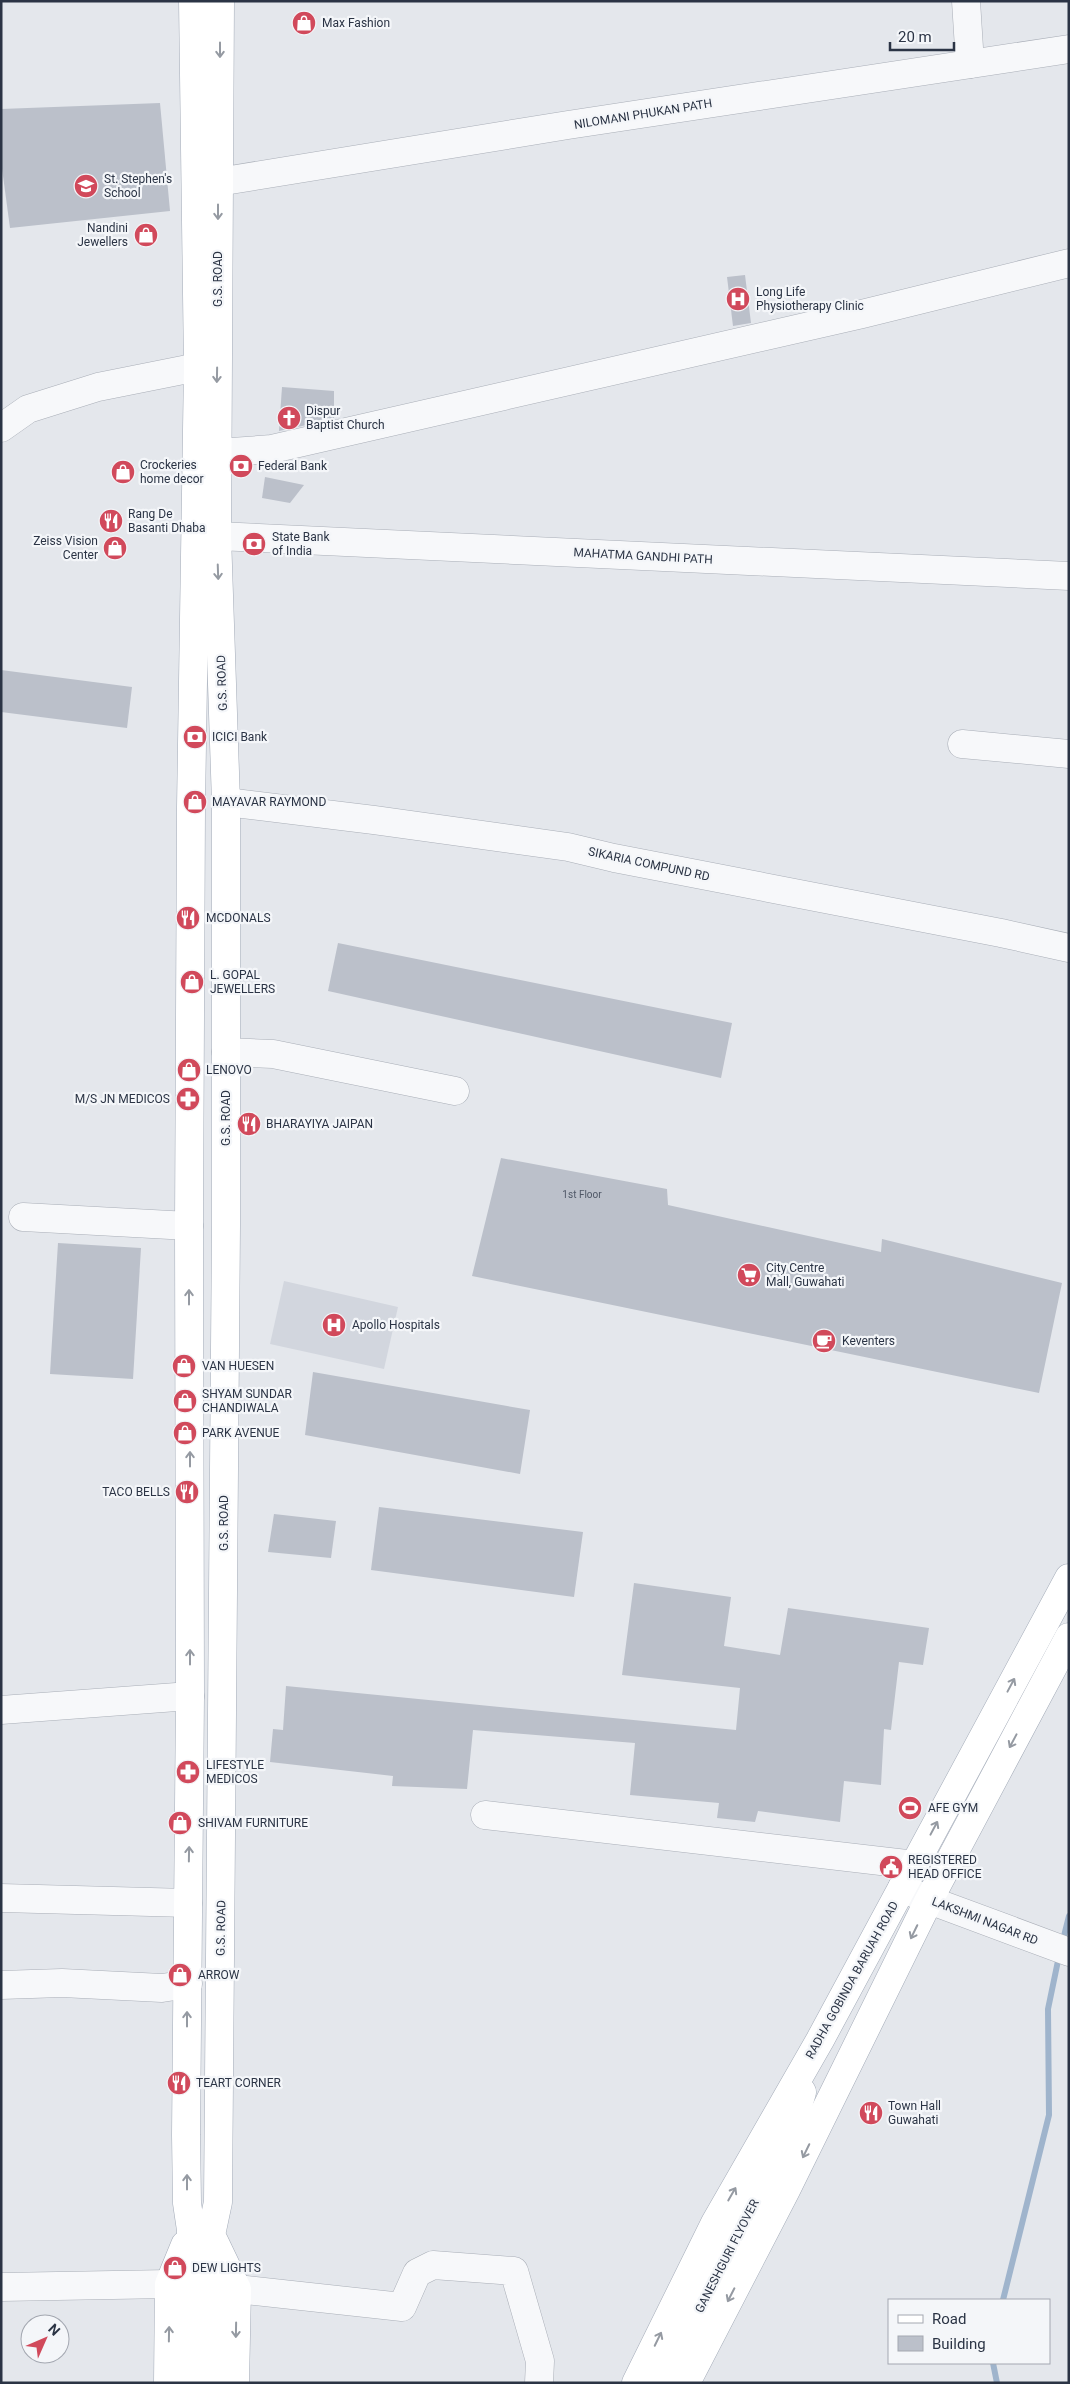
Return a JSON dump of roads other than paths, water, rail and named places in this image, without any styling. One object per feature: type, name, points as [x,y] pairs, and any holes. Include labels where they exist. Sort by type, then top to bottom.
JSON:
[{"type":"main road","name":"G.S. ROAD","points":[[193,1],[198,368],[192,787],[189,1226],[190,1696],[187,2203],[201,2232]]},
{"type":"main road","name":"G.S. ROAD","points":[[201,2232],[218,2202],[226,1052],[226,802],[216,536],[220,1]]},
{"type":"main road","name":"RADHA GOBINDA BARUAH ROAD","points":[[636,2383],[715,2223],[811,2056],[1069,1578]]},
{"type":"main road","points":[[686,2383],[843,2076],[929,1900],[1069,1636]]},
{"type":"main road","name":"GANESHGURI FLYOVER","points":[[662,2383],[787,2138],[811,2056]]},
{"type":"main road","name":"GANESHGURI FLYOVER","points":[[787,2138],[843,2076]]},
{"type":"main road","points":[[201,2232],[202,2287],[209,2383]]},
{"type":"main road","points":[[189,2383],[202,2287],[201,2232]]},
{"type":"main road","points":[[168,2383],[202,2287]]},
{"type":"main road","points":[[202,2287],[235,2383]]},
{"type":"street","points":[[966,1],[970,64]]},
{"type":"street","name":"NILOMANI PHUKAN PATH","points":[[218,182],[558,127],[1069,49]]},
{"type":"street","points":[[216,453],[272,449],[862,314],[1069,263]]},
{"type":"street","points":[[1,428],[28,409],[98,387],[198,368]]},
{"type":"street","name":"MAHATMA GANDHI PATH","points":[[216,536],[1069,576]]},
{"type":"street","points":[[962,744],[1069,754]]},
{"type":"street","name":"SIKARIA COMPUND RD","points":[[226,802],[568,846],[614,858],[1001,933],[1069,948]]},
{"type":"street","points":[[226,1052],[273,1054],[455,1091]]},
{"type":"street","points":[[24,1217],[189,1226]]},
{"type":"street","points":[[1,1710],[190,1696]]},
{"type":"street","name":"LAKSHMI NAGAR RD","points":[[485,1814],[909,1877],[929,1900],[1058,1949]]},
{"type":"street","points":[[1,1898],[188,1903]]},
{"type":"street","points":[[1,1985],[62,1983],[162,1988],[188,1984]]},
{"type":"street","points":[[1,2286],[202,2287],[402,2308],[417,2273],[433,2265],[514,2271],[540,2361],[539,2383]]},
{"type":"waterway","points":[[1062,1944],[1069,1916]]},
{"type":"waterway","points":[[1003,2299],[1049,2115],[1048,2009],[1059,1956]]},
{"type":"waterway","points":[[993,2364],[997,2383]]},
{"type":"place","name":"Max Fashion","points":[[304,23]]},
{"type":"place","name":"St. Stephen's School","points":[[86,186]]},
{"type":"place","name":"Nandini Jewellers","points":[[146,235]]},
{"type":"place","name":"Long Life Physiotherapy Clinic","points":[[738,299]]},
{"type":"place","name":"Dispur Baptist Church","points":[[289,418]]},
{"type":"place","name":"Federal Bank","points":[[241,466]]},
{"type":"place","name":"Crockeries home decor","points":[[123,472]]},
{"type":"place","name":"Rang De Basanti Dhaba","points":[[111,521]]},
{"type":"place","name":"State Bank of India","points":[[254,544]]},
{"type":"place","name":"Zeiss Vision Center","points":[[115,548]]},
{"type":"place","name":"ICICI Bank","points":[[195,737]]},
{"type":"place","name":"MAYAVAR RAYMOND","points":[[195,802]]},
{"type":"place","name":"MCDONALS","points":[[188,918]]},
{"type":"place","name":"L. GOPAL JEWELLERS","points":[[192,982]]},
{"type":"place","name":"LENOVO","points":[[189,1070]]},
{"type":"place","name":"M/S JN MEDICOS","points":[[188,1099]]},
{"type":"place","name":"BHARAYIYA JAIPAN","points":[[249,1124]]},
{"type":"place","name":"City Centre Mall, Guwahati","points":[[749,1275]]},
{"type":"place","name":"Apollo Hospitals","points":[[334,1325]]},
{"type":"place","name":"Keventers","points":[[824,1341]]},
{"type":"place","name":"VAN HUESEN","points":[[184,1366]]},
{"type":"place","name":"SHYAM SUNDAR CHANDIWALA","points":[[185,1401]]},
{"type":"place","name":"PARK AVENUE","points":[[185,1433]]},
{"type":"place","name":"TACO BELLS","points":[[187,1492]]},
{"type":"place","name":"LIFESTYLE MEDICOS","points":[[188,1772]]},
{"type":"place","name":"AFE GYM","points":[[910,1808]]},
{"type":"place","name":"SHIVAM FURNITURE","points":[[180,1823]]},
{"type":"place","name":"REGISTERED HEAD OFFICE","points":[[891,1867]]},
{"type":"place","name":"ARROW","points":[[180,1975]]},
{"type":"place","name":"TEART CORNER","points":[[179,2083]]},
{"type":"place","name":"Town Hall Guwahati","points":[[871,2113]]},
{"type":"place","name":"DEW LIGHTS","points":[[175,2268]]}]
